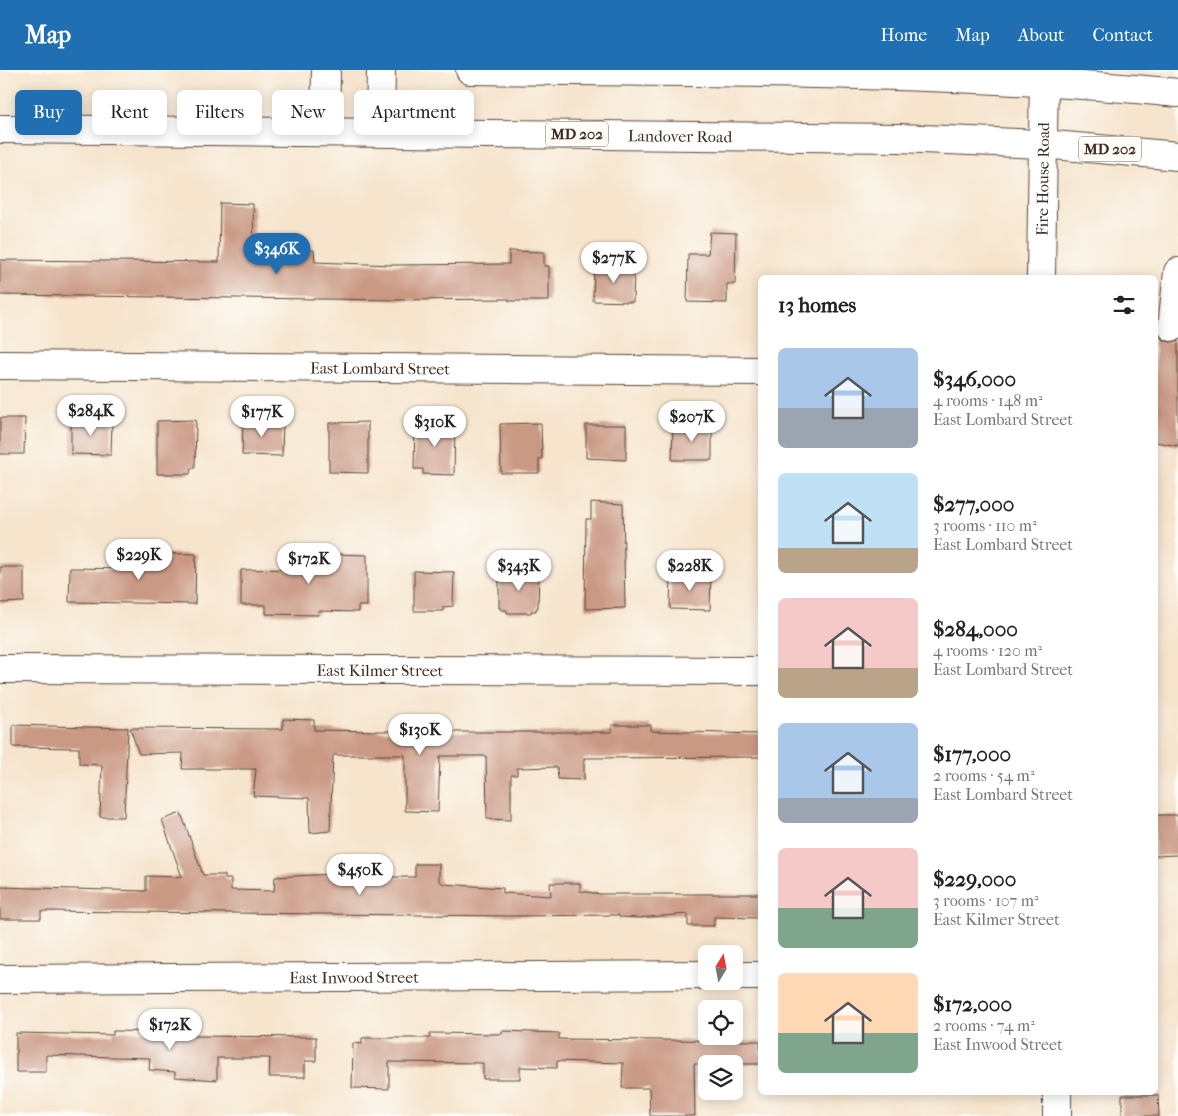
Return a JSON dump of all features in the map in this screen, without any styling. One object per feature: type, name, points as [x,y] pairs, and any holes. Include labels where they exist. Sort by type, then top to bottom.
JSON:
[{"type":"street","points":[[326,70],[326,90]]},
{"type":"street","points":[[381,70],[381,90]]},
{"type":"street","points":[[470,70],[1044,76],[1178,93]]},
{"type":"street","name":"Fire House Road","points":[[1041,275],[1044,76]]},
{"type":"street","name":"Landover Road","points":[[0,129],[272,132]]},
{"type":"street","name":"Landover Road","points":[[474,133],[899,138],[1042,144],[1178,156]]},
{"type":"street","points":[[1172,327],[1178,272]]},
{"type":"street","name":"East Lombard Street","points":[[0,365],[758,372]]},
{"type":"street","name":"East Kilmer Street","points":[[0,669],[758,671]]},
{"type":"street","name":"East Inwood Street","points":[[0,979],[698,975]]},
{"type":"street","points":[[743,976],[758,976]]},
{"type":"street","points":[[1057,1095],[1057,1116]]},
{"type":"building","points":[[220,203],[253,204],[254,251],[314,250],[315,262],[393,265],[509,264],[509,251],[544,252],[544,266],[549,266],[549,301],[509,301],[509,299],[398,300],[0,295],[0,260],[219,262]]},
{"type":"building","points":[[710,232],[736,233],[735,284],[727,284],[727,303],[687,302],[688,254],[708,254]]},
{"type":"building","points":[[594,266],[634,267],[633,302],[593,301]]},
{"type":"building","points":[[1158,330],[1162,339],[1170,342],[1178,341],[1178,446],[1158,443]]},
{"type":"building","points":[[0,418],[25,418],[24,454],[0,454]]},
{"type":"building","points":[[71,419],[112,420],[111,455],[71,454]]},
{"type":"building","points":[[196,420],[195,468],[191,468],[190,474],[157,474],[157,421]]},
{"type":"building","points":[[243,421],[283,422],[282,456],[242,455]]},
{"type":"building","points":[[368,422],[368,473],[329,472],[329,423]]},
{"type":"building","points":[[415,422],[455,423],[454,475],[423,474],[423,469],[414,469]]},
{"type":"building","points":[[541,423],[542,459],[539,459],[539,473],[501,473],[500,424]]},
{"type":"building","points":[[586,425],[626,425],[626,460],[586,458]]},
{"type":"building","points":[[673,425],[712,425],[712,460],[672,460]]},
{"type":"building","points":[[591,502],[623,504],[625,608],[585,609],[586,519],[591,519]]},
{"type":"building","points":[[133,553],[196,554],[195,604],[69,602],[70,568],[133,569]]},
{"type":"building","points":[[304,553],[367,555],[367,606],[358,606],[358,612],[319,611],[318,615],[266,614],[266,605],[241,605],[241,570],[292,569],[292,556],[303,556]]},
{"type":"building","points":[[0,567],[24,567],[24,602],[0,603]]},
{"type":"building","points":[[414,571],[454,572],[453,606],[443,607],[443,611],[414,611]]},
{"type":"building","points":[[499,572],[539,572],[538,608],[536,608],[536,611],[531,611],[531,613],[507,613],[507,610],[499,608]]},
{"type":"building","points":[[671,574],[711,575],[710,610],[670,609]]},
{"type":"building","points":[[283,719],[314,720],[314,730],[612,732],[612,725],[651,725],[651,731],[758,734],[758,757],[584,758],[584,780],[558,779],[557,767],[517,768],[517,775],[511,775],[511,820],[487,819],[486,756],[440,756],[438,812],[405,811],[405,755],[333,755],[330,831],[310,833],[309,798],[253,796],[256,769],[182,769],[183,753],[139,754],[130,728],[283,729]]},
{"type":"building","points":[[13,725],[128,728],[124,817],[100,817],[102,765],[79,764],[79,748],[13,747]]},
{"type":"building","points":[[181,813],[203,875],[225,875],[225,879],[231,879],[231,890],[274,891],[275,877],[373,872],[373,877],[415,877],[415,864],[439,864],[439,881],[444,884],[503,888],[503,893],[551,896],[550,883],[580,883],[580,891],[600,894],[758,894],[758,918],[714,917],[714,926],[688,926],[688,914],[637,918],[619,917],[619,915],[514,916],[41,911],[41,919],[0,919],[0,887],[146,891],[146,876],[182,877],[162,820]]},
{"type":"building","points":[[1158,815],[1178,815],[1178,855],[1158,856]]},
{"type":"building","points":[[113,1031],[163,1032],[188,1036],[316,1037],[316,1061],[305,1061],[305,1077],[269,1077],[270,1058],[217,1058],[217,1080],[175,1077],[175,1072],[149,1070],[150,1058],[46,1055],[46,1072],[16,1072],[16,1033],[113,1035]]},
{"type":"building","points":[[502,1031],[559,1033],[559,1039],[698,1040],[698,1045],[743,1045],[743,1041],[758,1041],[758,1064],[743,1064],[743,1055],[698,1055],[698,1064],[694,1064],[695,1116],[650,1116],[649,1088],[622,1088],[623,1063],[557,1061],[557,1068],[520,1067],[520,1079],[483,1079],[483,1063],[389,1062],[389,1089],[352,1088],[353,1043],[362,1044],[362,1038],[430,1038],[430,1033],[502,1034]]},
{"type":"building","points":[[1122,1095],[1158,1095],[1159,1116],[1122,1116]]}]
